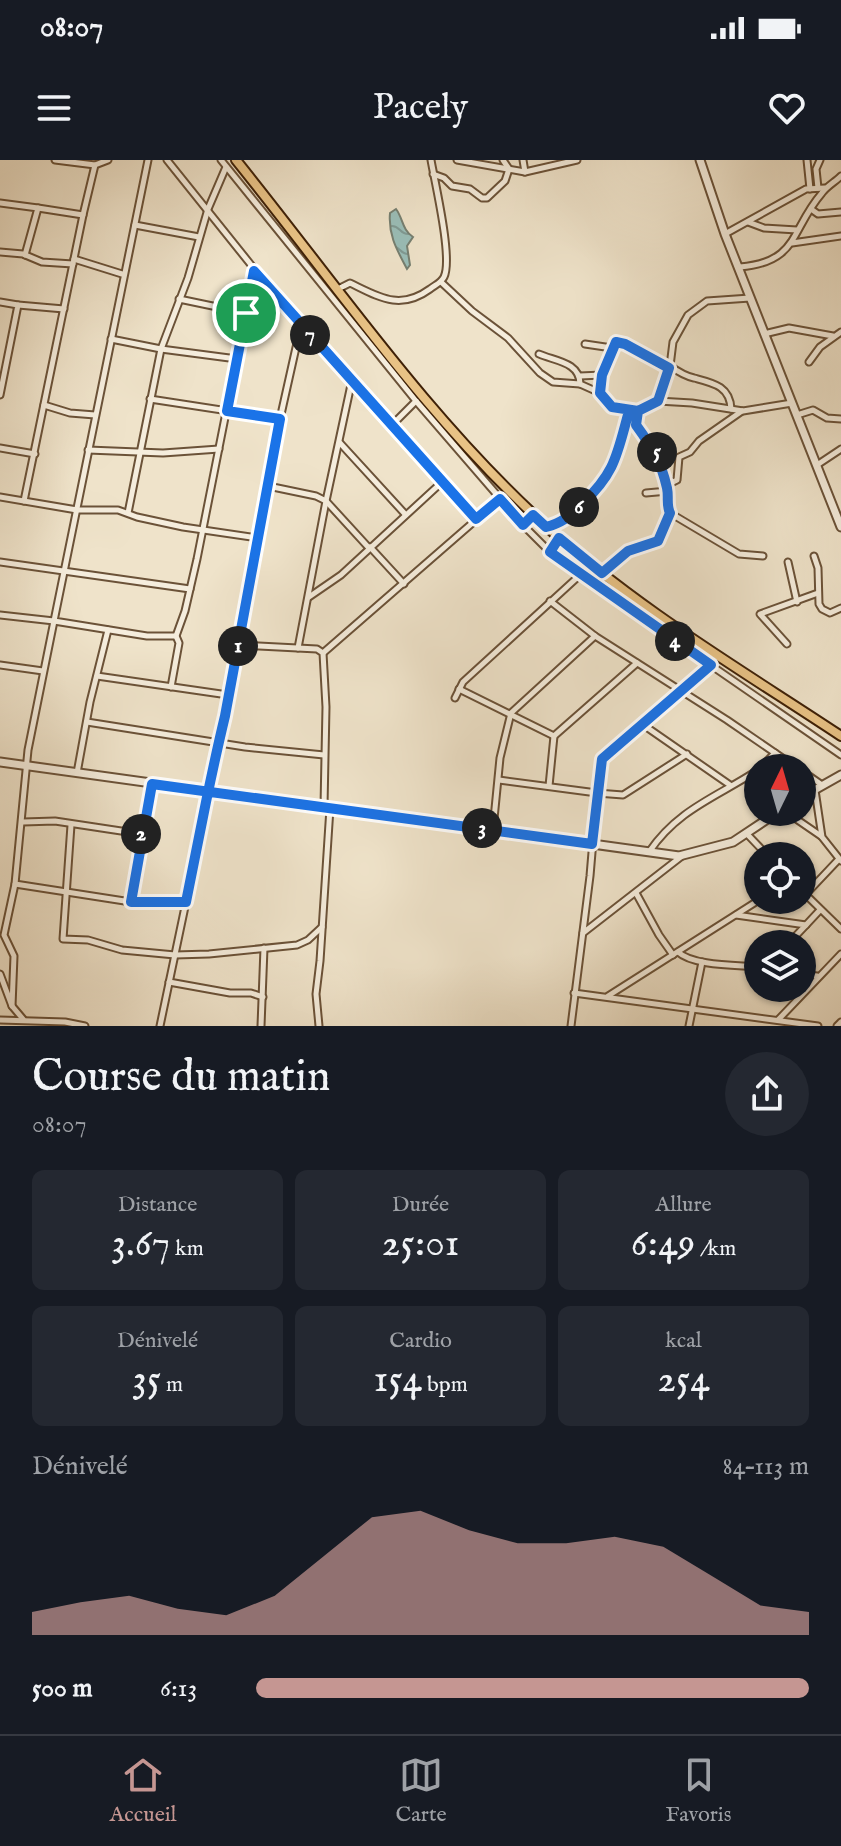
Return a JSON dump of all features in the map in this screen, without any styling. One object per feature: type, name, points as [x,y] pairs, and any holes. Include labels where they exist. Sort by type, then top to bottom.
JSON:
[{"type":"main road","points":[[236,160],[452,431],[533,515],[602,573],[665,620],[841,736]]},
{"type":"street","points":[[55,160],[95,165],[108,160]]},
{"type":"street","points":[[12,1006],[14,956],[4,935],[15,884],[26,766],[122,274],[148,160]]},
{"type":"street","points":[[167,160],[254,271],[476,519]]},
{"type":"street","points":[[221,160],[416,401],[550,552],[841,755]]},
{"type":"street","points":[[338,289],[350,283],[371,295],[403,301],[417,298],[441,282],[447,267],[442,212],[431,160]]},
{"type":"street","points":[[457,160],[525,172],[577,160]]},
{"type":"street","points":[[503,160],[509,169]]},
{"type":"street","points":[[523,160],[525,172]]},
{"type":"street","points":[[700,160],[764,334],[838,509],[841,527]]},
{"type":"street","points":[[807,160],[810,189]]},
{"type":"street","points":[[818,188],[816,169],[820,160]]},
{"type":"street","points":[[24,501],[95,165]]},
{"type":"street","points":[[128,513],[161,349],[188,278],[208,209],[226,167]]},
{"type":"street","points":[[433,174],[444,178],[452,186],[470,189],[487,198],[505,181],[509,169]]},
{"type":"street","points":[[740,267],[769,262],[781,255],[792,243],[826,188],[841,176]]},
{"type":"street","points":[[725,234],[810,189],[826,188]]},
{"type":"street","points":[[0,203],[83,215]]},
{"type":"street","points":[[25,255],[38,208]]},
{"type":"street","points":[[811,209],[818,214],[841,212]]},
{"type":"street","points":[[747,222],[764,228],[798,230]]},
{"type":"street","points":[[135,225],[199,237]]},
{"type":"street","points":[[792,243],[841,236]]},
{"type":"street","points":[[0,252],[25,255],[38,261],[73,262],[122,274]]},
{"type":"street","points":[[171,687],[179,643],[176,636],[203,529],[254,271]]},
{"type":"street","points":[[441,282],[508,338],[540,373],[553,382],[580,384],[600,393],[612,407],[638,411],[658,401],[743,411],[792,403]]},
{"type":"street","points":[[658,401],[677,332],[688,315],[699,304],[716,299],[751,298]]},
{"type":"street","points":[[179,299],[246,313]]},
{"type":"street","points":[[0,302],[64,309]]},
{"type":"street","points":[[0,395],[18,305]]},
{"type":"street","points":[[160,1026],[301,325]]},
{"type":"street","points":[[764,334],[789,328],[833,336]]},
{"type":"street","points":[[809,362],[820,347],[841,332]]},
{"type":"street","points":[[111,339],[237,359]]},
{"type":"street","points":[[600,393],[602,375],[612,348],[614,343],[619,342],[689,377],[707,380],[721,387],[728,396],[731,409]]},
{"type":"street","points":[[585,344],[612,348]]},
{"type":"street","points":[[0,352],[9,353]]},
{"type":"street","points":[[539,354],[568,364],[580,376],[580,384]]},
{"type":"street","points":[[580,376],[602,375]]},
{"type":"street","points":[[298,648],[352,380]]},
{"type":"street","points":[[150,399],[280,419]]},
{"type":"street","points":[[392,425],[416,401]]},
{"type":"street","points":[[44,405],[70,413],[95,415]]},
{"type":"street","points":[[797,415],[813,410],[821,416],[840,421]]},
{"type":"street","points":[[546,527],[569,519],[603,482],[622,444],[629,411]]},
{"type":"street","points":[[638,411],[636,425],[658,454],[670,513],[739,554],[763,556]]},
{"type":"street","points":[[646,493],[667,488],[677,480],[679,457],[743,411]]},
{"type":"street","points":[[339,442],[405,514]]},
{"type":"street","points":[[0,448],[35,454]]},
{"type":"street","points":[[88,450],[139,453],[219,449]]},
{"type":"street","points":[[817,465],[841,449]]},
{"type":"street","points":[[308,598],[341,575],[441,483]]},
{"type":"street","points":[[268,486],[326,501],[404,584]]},
{"type":"street","points":[[0,497],[77,510],[111,509],[258,538]]},
{"type":"street","points":[[323,653],[500,499]]},
{"type":"street","points":[[602,573],[628,551],[658,541],[670,513]]},
{"type":"street","points":[[523,525],[533,515]]},
{"type":"street","points":[[550,552],[559,538]]},
{"type":"street","points":[[814,556],[822,609],[830,613],[841,608]]},
{"type":"street","points":[[0,562],[190,589]]},
{"type":"street","points":[[788,562],[797,602]]},
{"type":"street","points":[[455,698],[463,682],[580,575]]},
{"type":"street","points":[[787,644],[760,614],[818,593]]},
{"type":"street","points":[[550,601],[595,636],[775,753]]},
{"type":"street","points":[[0,615],[147,636],[176,636]]},
{"type":"street","points":[[77,774],[108,630]]},
{"type":"street","points":[[493,829],[505,732],[511,713],[595,636]]},
{"type":"street","points":[[238,645],[317,649],[323,653]]},
{"type":"street","points":[[319,1026],[316,994],[327,807],[323,653]]},
{"type":"street","points":[[549,786],[554,736],[637,663]]},
{"type":"street","points":[[0,665],[43,671]]},
{"type":"street","points":[[571,1026],[602,759],[711,665]]},
{"type":"street","points":[[97,676],[228,695]]},
{"type":"street","points":[[459,689],[554,736]]},
{"type":"street","points":[[87,722],[218,743],[324,755]]},
{"type":"street","points":[[642,724],[730,785]]},
{"type":"street","points":[[499,780],[623,795],[687,754]]},
{"type":"street","points":[[0,762],[682,856],[714,849],[758,826]]},
{"type":"street","points":[[822,837],[818,787],[841,775]]},
{"type":"street","points":[[649,852],[668,826],[744,777]]},
{"type":"street","points":[[131,902],[152,784]]},
{"type":"street","points":[[23,822],[55,821],[141,834]]},
{"type":"street","points":[[71,825],[63,939],[88,940],[122,950],[175,955],[209,954],[304,943],[322,927]]},
{"type":"street","points":[[806,826],[822,837],[840,860],[816,882]]},
{"type":"street","points":[[747,834],[755,842]]},
{"type":"street","points":[[582,934],[682,856]]},
{"type":"street","points":[[15,884],[131,902],[186,902]]},
{"type":"street","points":[[636,893],[659,935],[676,953],[702,962],[744,966]]},
{"type":"street","points":[[816,906],[841,929]]},
{"type":"street","points":[[607,996],[744,909]]},
{"type":"street","points":[[801,930],[820,910]]},
{"type":"street","points":[[735,915],[806,925]]},
{"type":"street","points":[[261,1026],[264,948]]},
{"type":"street","points":[[777,1021],[841,954]]},
{"type":"street","points":[[689,1026],[702,962]]},
{"type":"street","points":[[0,974],[12,1006],[23,1019]]},
{"type":"street","points":[[169,982],[263,997]]},
{"type":"street","points":[[574,993],[818,1026]]},
{"type":"street","points":[[1,1022],[23,1019],[85,1026]]},
{"type":"water","points":[[396,209],[413,237],[407,246],[410,265],[407,269],[390,228],[390,213]]},
{"type":"route","points":[[246,313],[227,411],[280,419],[225,716],[212,771],[208,792],[206,802],[189,885],[186,902],[131,902],[152,784],[174,786],[208,792],[353,810],[372,815],[392,815],[592,844],[602,759],[711,665],[550,552],[559,538],[602,573],[628,551],[658,541],[670,513],[667,509],[667,485],[658,454],[636,425],[638,411],[612,407],[600,393],[602,375],[616,342],[669,368],[658,401],[638,411],[629,411],[622,444],[610,473],[569,519],[546,527],[533,515],[523,525],[500,499],[476,519],[254,271],[246,313]]}]
